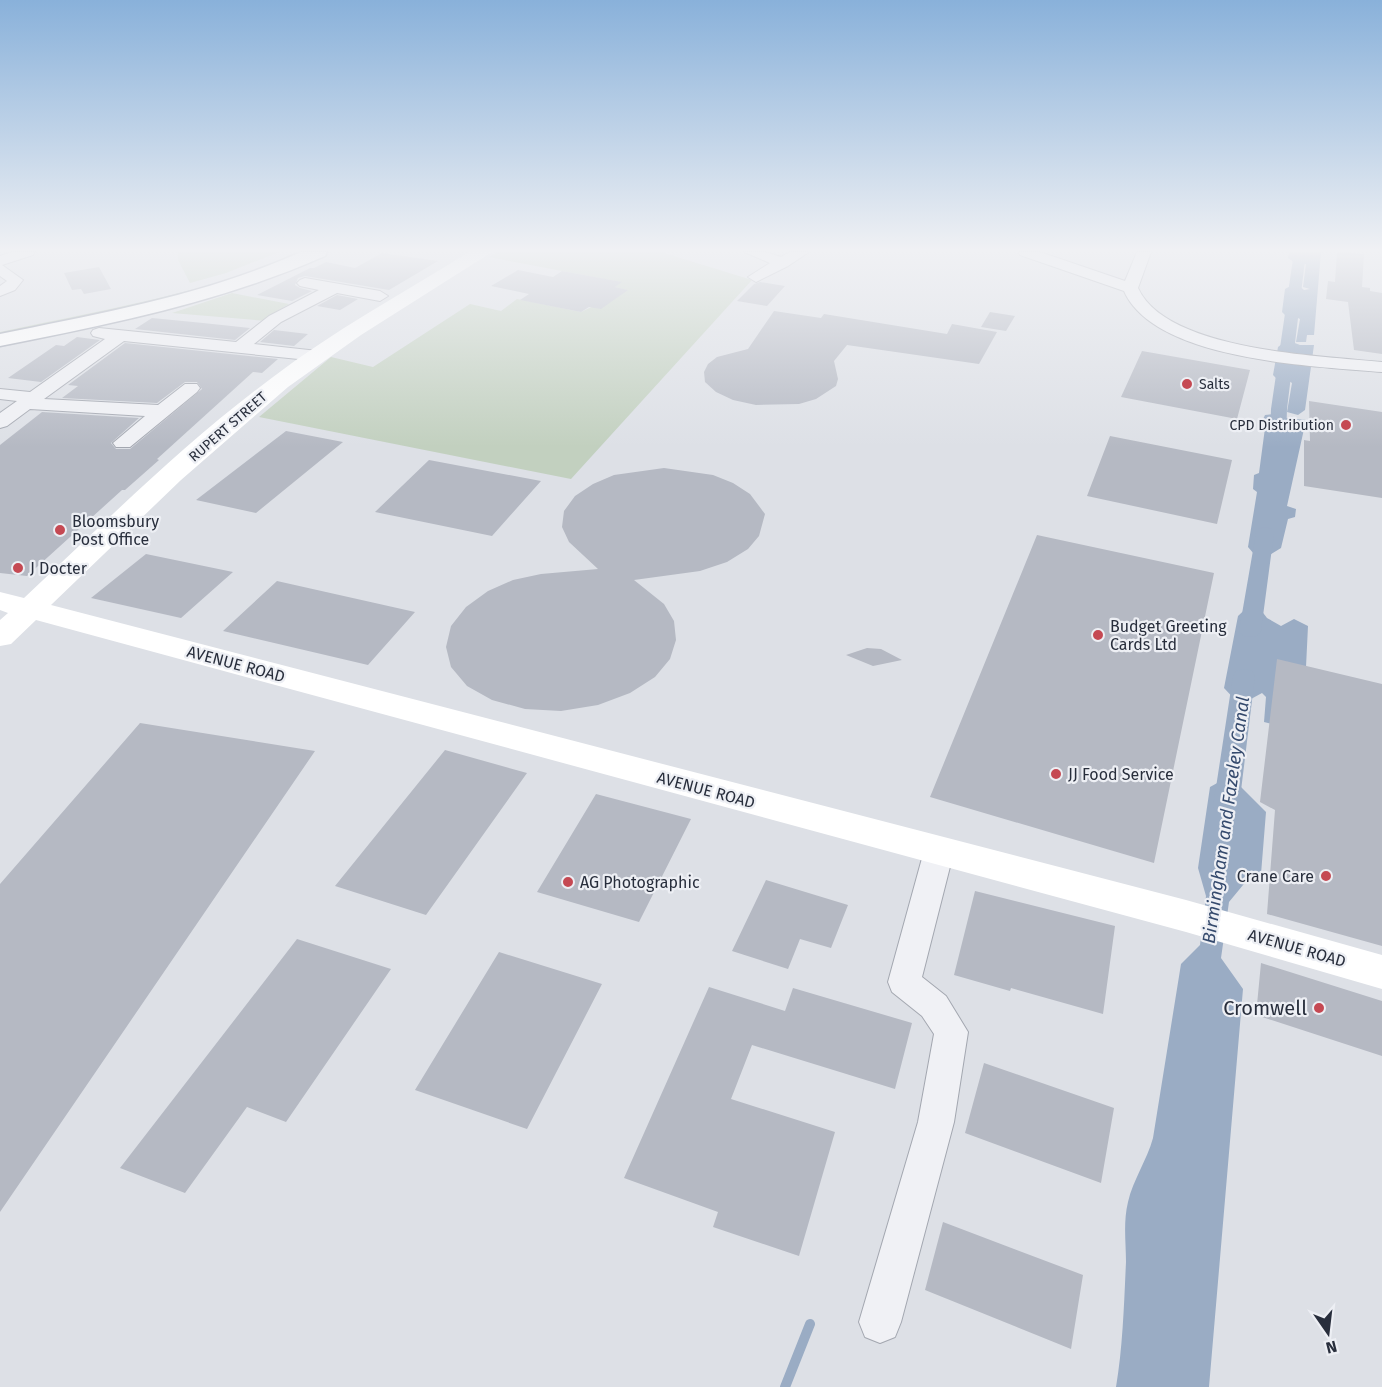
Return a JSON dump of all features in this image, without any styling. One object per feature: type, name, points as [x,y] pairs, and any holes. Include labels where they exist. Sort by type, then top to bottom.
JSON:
[{"type":"street","points":[[0,329],[57,317]]},
{"type":"street","points":[[0,340],[107,317]]},
{"type":"street","points":[[240,347],[281,317]]},
{"type":"street","name":"RUPERT STREET","points":[[0,637],[15,605],[280,382],[380,317]]},
{"type":"street","points":[[1157,317],[1186,335],[1210,344],[1258,353],[1382,367]]},
{"type":"street","points":[[99,333],[318,356]]},
{"type":"street","points":[[0,422],[121,335]]},
{"type":"street","points":[[123,443],[190,388]]},
{"type":"street","points":[[0,394],[30,400],[162,411]]},
{"type":"street","name":"AVENUE ROAD","points":[[15,605],[1186,916],[1382,972]]},
{"type":"street","points":[[880,1322],[936,1122],[951,1032],[934,1006],[904,982],[939,851]]},
{"type":"green space","points":[[74,317],[88,317],[0,337],[0,332]]},
{"type":"green space","points":[[216,317],[269,317],[267,321]]},
{"type":"green space","points":[[450,317],[719,317],[571,479],[259,417],[331,357],[373,367]]},
{"type":"water","points":[[1287,317],[1316,317],[1314,335],[1307,335],[1306,342],[1296,342],[1300,319],[1296,317],[1290,320]]},
{"type":"water","points":[[1287,340],[1300,345],[1314,345],[1305,410],[1298,415],[1287,412],[1292,383],[1289,381],[1283,385],[1273,375],[1278,347]]},
{"type":"water","points":[[1279,409],[1286,418],[1306,420],[1287,506],[1296,509],[1295,517],[1288,519],[1281,548],[1260,561],[1248,547],[1257,492],[1253,489],[1254,475],[1259,473],[1265,428],[1261,424],[1265,415],[1274,414]]},
{"type":"water","points":[[1254,601],[1267,618],[1281,626],[1294,619],[1308,626],[1306,667],[1272,724],[1264,722],[1266,697],[1262,693],[1240,705],[1224,688],[1238,616]]},
{"type":"water","points":[[1230,776],[1266,812],[1261,874],[1248,879],[1229,902],[1221,958],[1243,989],[1209,1387],[1116,1387],[1123,1324],[1126,1210],[1133,1186],[1153,1138],[1181,964],[1200,945],[1206,896],[1198,868],[1210,787]]},
{"type":"building","points":[[770,317],[841,317],[947,334],[952,324],[997,332],[979,364],[847,345],[834,361],[838,379],[836,386],[816,399],[799,404],[756,405],[733,400],[716,392],[705,382],[704,372],[708,364],[717,357],[748,349]]},
{"type":"building","points":[[987,317],[1015,317],[1006,331],[981,327]]},
{"type":"building","points":[[1350,317],[1382,317],[1382,354],[1354,350]]},
{"type":"building","points":[[152,318],[250,328],[235,340],[135,329]]},
{"type":"building","points":[[274,330],[308,334],[294,346],[260,342]]},
{"type":"building","points":[[77,337],[100,340],[41,382],[8,378],[56,345],[64,346]]},
{"type":"building","points":[[125,343],[278,359],[262,373],[253,372],[157,459],[159,460],[125,490],[122,490],[27,576],[0,573],[0,445],[42,412],[139,418],[111,443],[116,449],[130,449],[202,389],[197,382],[185,382],[157,403],[62,398],[78,386],[68,385]]},
{"type":"building","name":"Salts","points":[[1142,351],[1250,370],[1237,419],[1121,397]]},
{"type":"building","points":[[1309,401],[1382,412],[1382,498],[1304,486],[1304,440],[1310,441]]},
{"type":"building","points":[[286,431],[343,442],[256,513],[196,500]]},
{"type":"building","points":[[1110,436],[1232,460],[1217,524],[1087,496]]},
{"type":"building","points":[[429,460],[541,481],[492,536],[375,512]]},
{"type":"building","points":[[664,468],[713,475],[733,483],[750,494],[765,514],[759,536],[748,549],[727,562],[700,571],[634,580],[664,604],[674,621],[676,640],[670,659],[655,677],[630,693],[598,705],[561,711],[525,709],[492,700],[467,686],[451,667],[446,647],[451,626],[466,607],[488,591],[513,580],[541,574],[598,569],[569,542],[562,527],[564,511],[575,496],[593,484],[614,475]]},
{"type":"building","points":[[1037,535],[1214,573],[1154,863],[930,797]]},
{"type":"building","points":[[146,554],[233,572],[181,618],[91,598]]},
{"type":"building","points":[[277,581],[415,612],[368,665],[223,631]]},
{"type":"building","points":[[867,648],[881,649],[902,660],[873,666],[846,655]]},
{"type":"building","points":[[1277,659],[1382,684],[1382,946],[1267,914],[1275,810],[1260,802]]},
{"type":"building","points":[[140,723],[315,751],[0,1212],[0,884]]},
{"type":"building","points":[[445,750],[527,773],[426,915],[335,886]]},
{"type":"building","points":[[596,794],[691,819],[639,922],[537,892]]},
{"type":"building","points":[[766,880],[848,905],[831,948],[800,939],[788,969],[732,951]]},
{"type":"building","points":[[975,891],[1115,926],[1103,1014],[1011,988],[1010,991],[954,975]]},
{"type":"building","points":[[297,939],[391,969],[286,1122],[247,1107],[185,1193],[120,1168]]},
{"type":"building","points":[[499,952],[602,984],[527,1129],[415,1090]]},
{"type":"building","name":"Cromwell","points":[[1261,963],[1382,1001],[1382,1056],[1256,1015]]},
{"type":"building","points":[[709,987],[785,1011],[793,988],[912,1023],[895,1089],[752,1045],[731,1099],[835,1132],[799,1256],[713,1227],[718,1212],[624,1178]]},
{"type":"building","points":[[984,1063],[1114,1108],[1101,1183],[965,1133]]},
{"type":"building","points":[[943,1222],[1083,1275],[1071,1349],[925,1290]]},
{"type":"waterway","name":"Birmingham and Fazeley Canal","points":[[1278,438],[1279,409],[1291,317]]},
{"type":"waterway","name":"Birmingham and Fazeley Canal","points":[[1250,631],[1265,533]]},
{"type":"waterway","name":"Birmingham and Fazeley Canal","points":[[1226,807],[1244,676]]},
{"type":"waterway","points":[[785,1387],[810,1324]]},
{"type":"place","name":"Salts","points":[[1187,384]]},
{"type":"place","name":"CPD Distribution","points":[[1346,425]]},
{"type":"place","name":"Bloomsbury Post Office","points":[[60,530]]},
{"type":"place","name":"J Docter","points":[[18,568]]},
{"type":"place","name":"Budget Greeting Cards Ltd","points":[[1098,635]]},
{"type":"place","name":"JJ Food Service","points":[[1056,774]]},
{"type":"place","name":"Crane Care","points":[[1326,876]]},
{"type":"place","name":"AG Photographic","points":[[568,882]]},
{"type":"place","name":"Cromwell","points":[[1319,1008]]}]
